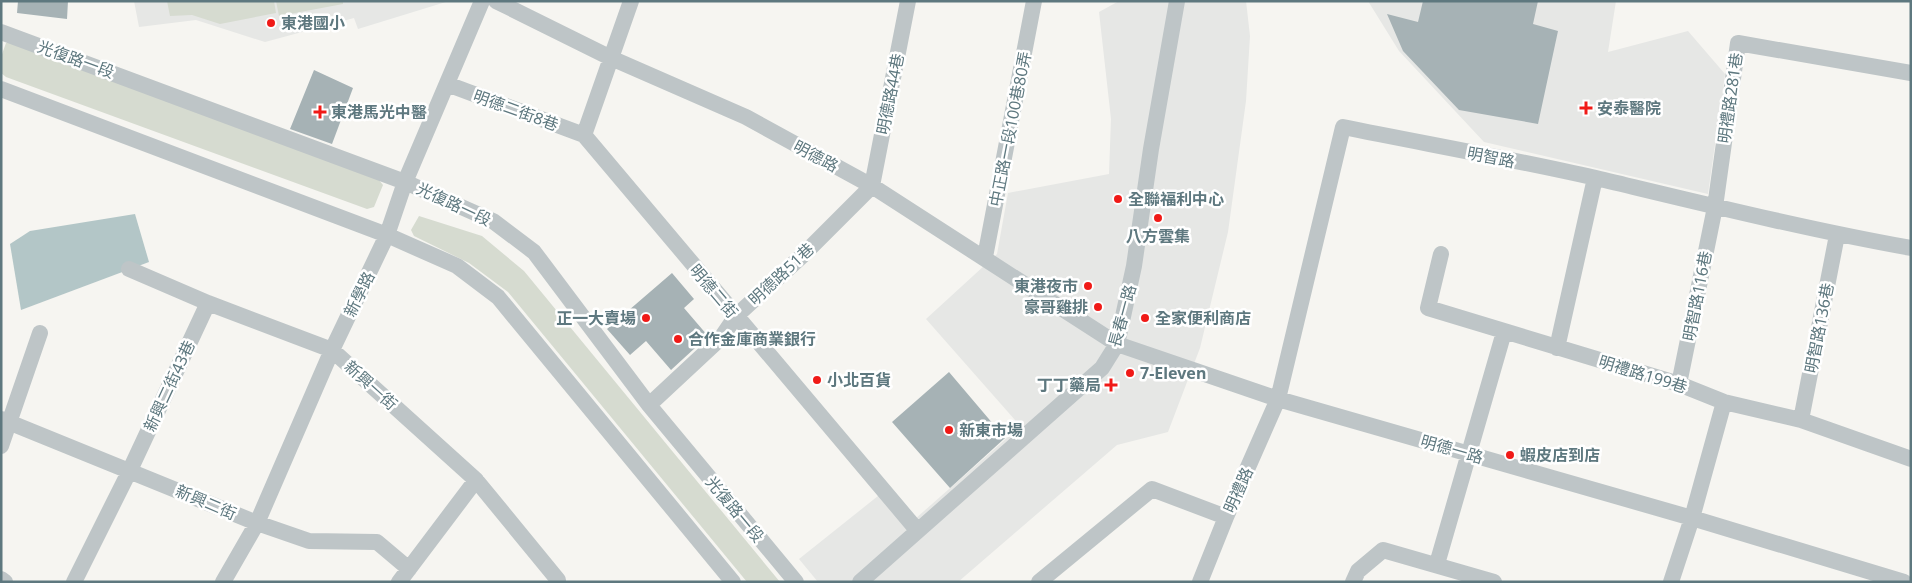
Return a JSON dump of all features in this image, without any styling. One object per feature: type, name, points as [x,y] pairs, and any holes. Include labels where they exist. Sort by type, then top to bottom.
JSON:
[{"type":"street","name":"新學路","points":[[223,582],[257,523],[332,350],[387,235],[405,182],[482,1]]},
{"type":"street","name":"明德路","points":[[496,1],[611,58],[746,117],[872,186],[985,257],[1117,344]]},
{"type":"street","points":[[584,135],[631,1]]},
{"type":"street","name":"明德路44巷","points":[[872,186],[908,1]]},
{"type":"street","name":"中正路一段100巷80弄","points":[[985,257],[1034,1]]},
{"type":"street","name":"長春一路","points":[[860,582],[1102,368],[1117,344],[1134,266],[1154,130],[1177,1]]},
{"type":"street","name":"光復路一段","points":[[1,32],[405,182],[493,221],[534,252],[649,405],[796,582]]},
{"type":"street","name":"明禮路281巷","points":[[1715,207],[1738,43],[1911,73]]},
{"type":"street","name":"明德二街8巷","points":[[447,84],[584,135]]},
{"type":"street","points":[[1,89],[387,235],[458,266],[498,297],[733,582]]},
{"type":"street","name":"明智路","points":[[1278,399],[1343,128],[1595,178],[1837,235],[1911,248]]},
{"type":"street","name":"明德二街","points":[[584,135],[917,530]]},
{"type":"street","points":[[1557,348],[1595,178]]},
{"type":"street","name":"明德路51巷","points":[[649,405],[721,338],[736,316],[803,255],[872,186]]},
{"type":"street","name":"明智路116巷","points":[[1679,384],[1715,207]]},
{"type":"street","name":"明智路136巷","points":[[1801,420],[1837,235]]},
{"type":"street","name":"明禮路199巷","points":[[1441,254],[1428,308],[1679,384],[1724,402],[1801,420],[1911,459]]},
{"type":"street","name":"新興一街","points":[[129,269],[208,303],[332,350],[476,480],[558,580]]},
{"type":"street","name":"新興二街43巷","points":[[74,582],[130,470],[208,303]]},
{"type":"street","points":[[1437,564],[1504,332]]},
{"type":"street","points":[[1,446],[5,421],[40,333]]},
{"type":"street","name":"明德一路","points":[[1117,344],[1278,399],[1692,518],[1904,582]]},
{"type":"street","name":"明禮路","points":[[1200,582],[1226,517],[1278,399]]},
{"type":"street","points":[[1671,582],[1692,518],[1724,402]]},
{"type":"street","name":"新興二街","points":[[5,421],[257,523],[309,541],[377,542],[404,575]]},
{"type":"street","points":[[404,575],[476,480]]},
{"type":"street","points":[[1039,582],[1152,489],[1226,517]]},
{"type":"street","points":[[1353,582],[1358,571],[1382,550],[1437,564],[1494,582]]},
{"type":"street","points":[[1,579],[5,582]]},
{"type":"shaded area","name":"東港國小","points":[[134,1],[449,1],[358,29],[354,18],[265,42],[196,20],[139,27]]},
{"type":"shaded area","points":[[167,1],[274,1],[276,13],[220,24],[192,15],[170,16]]},
{"type":"shaded area","points":[[276,1],[343,1],[343,4],[279,16]]},
{"type":"shaded area","name":"東港夜市","points":[[1119,1],[1246,1],[1250,36],[1246,101],[1228,232],[1200,348],[1168,432],[1117,445],[958,582],[818,582],[799,559],[888,488],[915,519],[1008,437],[1015,420],[926,319],[997,254],[1008,193],[1109,174],[1111,119],[1099,12]]},
{"type":"shaded area","name":"安泰醫院","points":[[1368,1],[1616,1],[1608,52],[1688,31],[1725,74],[1708,194],[1484,142],[1399,51]]},
{"type":"shaded area","points":[[17,42],[379,180],[383,185],[374,207],[367,209],[6,77],[1,73],[1,57],[6,43]]},
{"type":"shaded area","points":[[135,214],[149,262],[21,310],[10,244],[30,231]]},
{"type":"shaded area","points":[[419,216],[482,236],[524,271],[780,582],[747,582],[508,292],[469,263],[414,236],[411,230]]},
{"type":"building","points":[[18,1],[68,1],[67,19],[17,13]]},
{"type":"building","points":[[1423,1],[1538,1],[1533,24],[1558,31],[1538,124],[1459,110],[1403,51],[1387,14],[1418,22]]},
{"type":"building","name":"東港馬光中醫","points":[[314,70],[353,88],[332,144],[290,129]]},
{"type":"building","name":"正一大賣場","points":[[672,273],[694,299],[684,308],[708,336],[671,370],[646,341],[630,355],[607,329]]},
{"type":"building","name":"新東市場","points":[[949,372],[1005,438],[950,488],[892,422]]},
{"type":"place","name":"東港國小","points":[[271,23]]},
{"type":"place","name":"安泰醫院","points":[[1586,108]]},
{"type":"place","name":"東港馬光中醫","points":[[320,112]]},
{"type":"place","name":"全聯福利中心","points":[[1118,199]]},
{"type":"place","name":"八方雲集","points":[[1158,218]]},
{"type":"place","name":"東港夜市","points":[[1088,286]]},
{"type":"place","name":"豪哥雞排","points":[[1098,307]]},
{"type":"place","name":"正一大賣場","points":[[646,318]]},
{"type":"place","name":"全家便利商店","points":[[1145,318]]},
{"type":"place","name":"合作金庫商業銀行","points":[[678,339]]},
{"type":"place","name":"7-Eleven","points":[[1130,373]]},
{"type":"place","name":"小北百貨","points":[[817,380]]},
{"type":"place","name":"丁丁藥局","points":[[1111,385]]},
{"type":"place","name":"新東市場","points":[[949,430]]},
{"type":"place","name":"蝦皮店到店","points":[[1510,455]]}]
